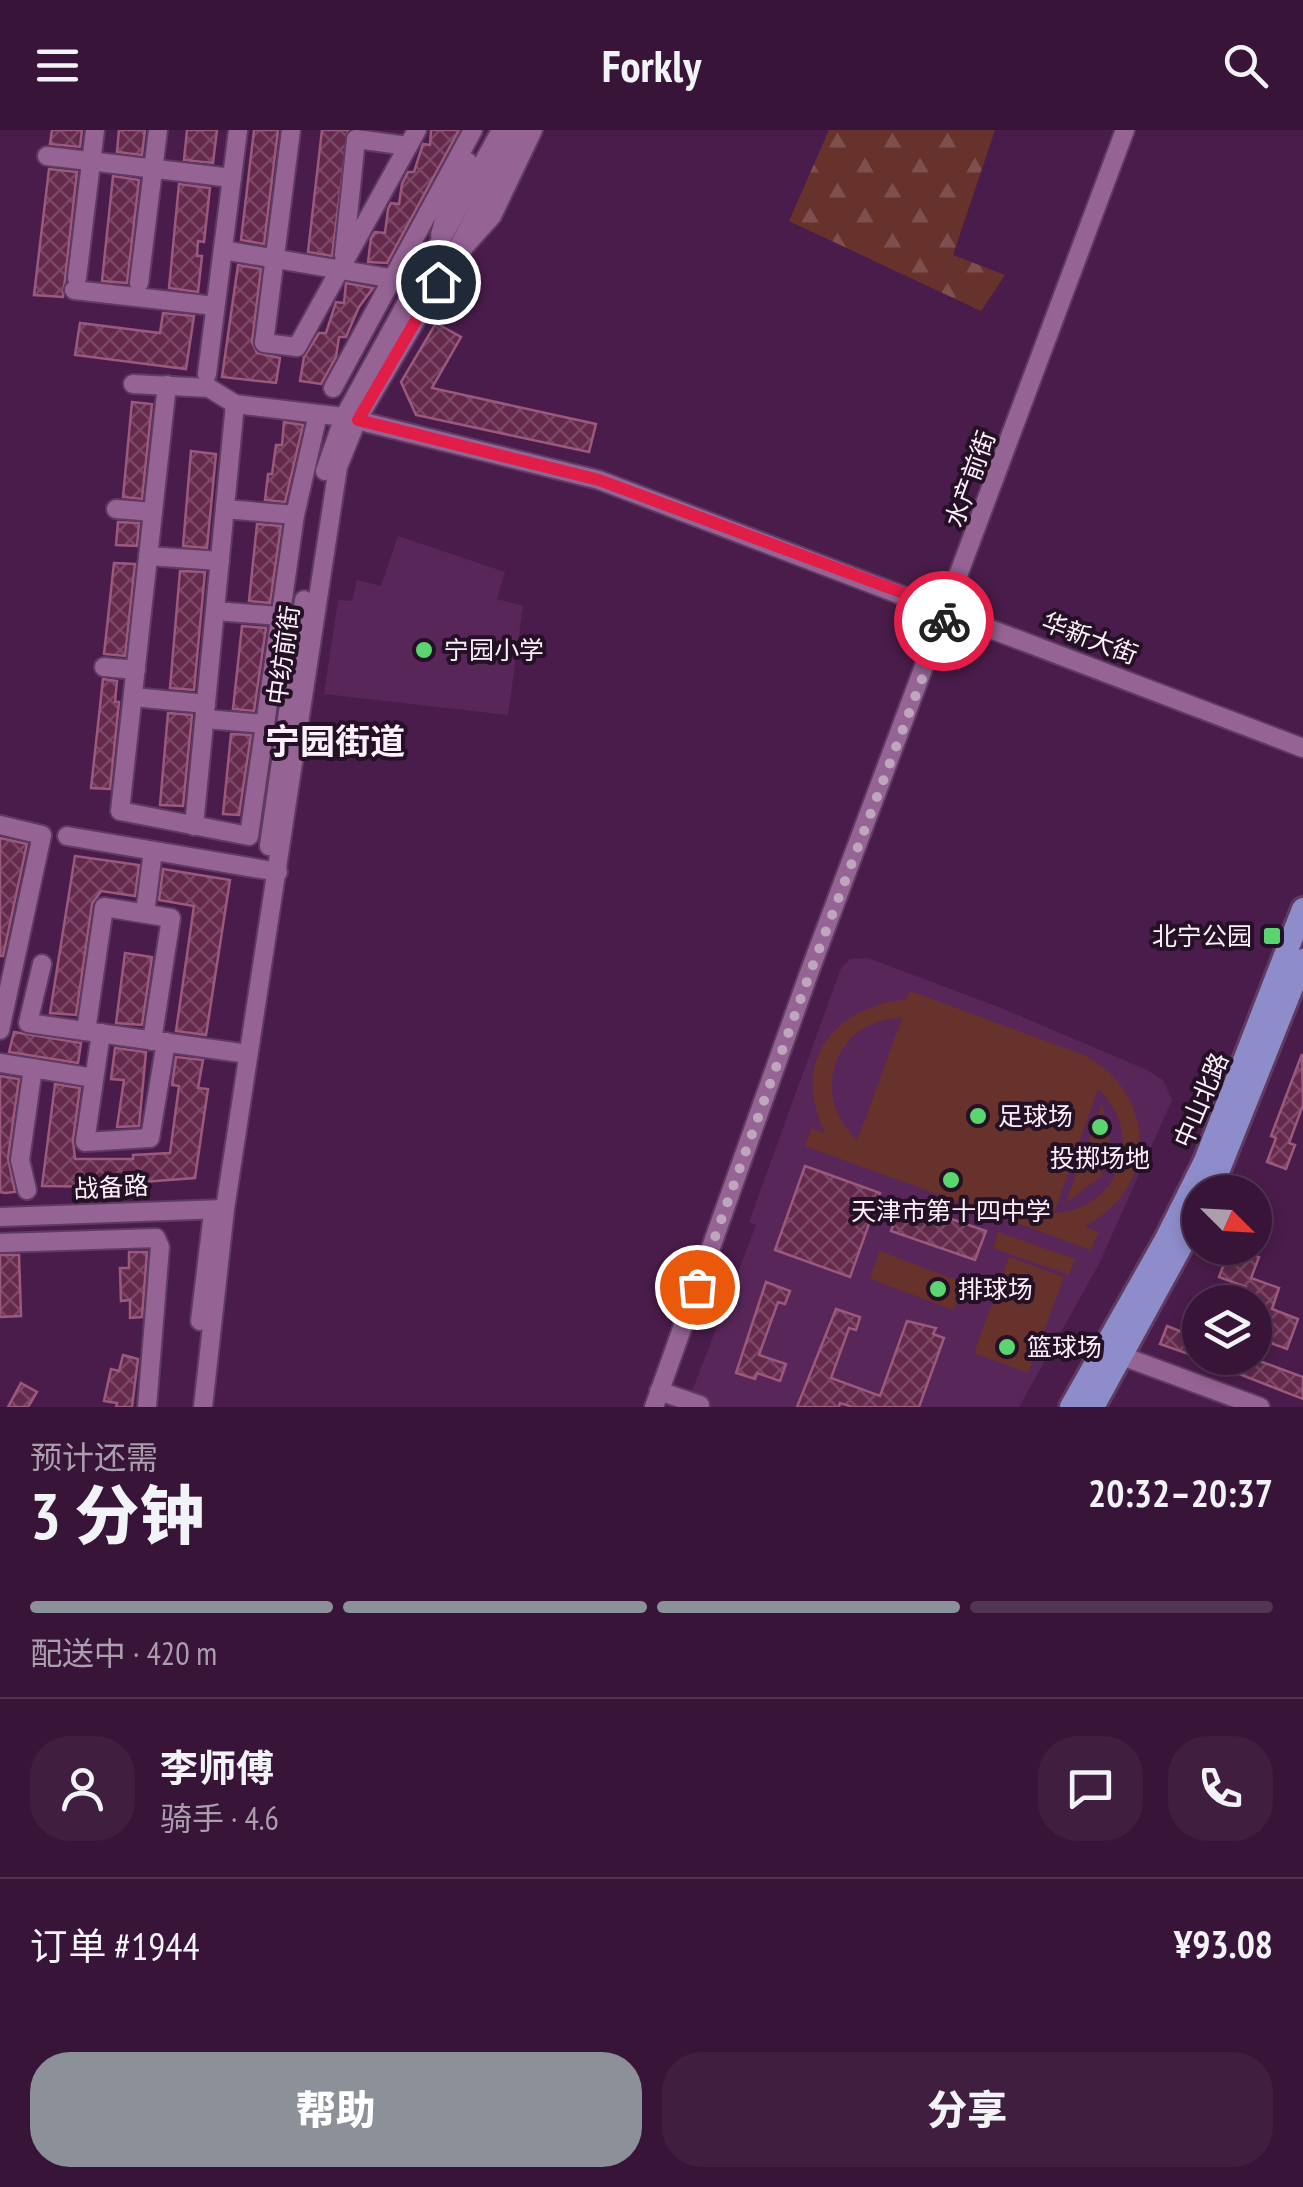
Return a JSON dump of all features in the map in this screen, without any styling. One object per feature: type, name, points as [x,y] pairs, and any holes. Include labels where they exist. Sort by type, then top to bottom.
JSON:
[{"type":"main road","name":"中山北路","points":[[1071,1407],[1166,1242],[1205,1161],[1303,909]]},
{"type":"main road","name":"中山北路","points":[[1217,1175],[1303,960]]},
{"type":"main road","points":[[1093,1407],[1182,1245]]},
{"type":"street","points":[[95,130],[76,284],[216,306]]},
{"type":"street","points":[[139,284],[158,130]]},
{"type":"street","points":[[207,374],[238,130]]},
{"type":"street","points":[[291,130],[264,343],[296,347],[343,267],[412,138],[356,139],[343,267]]},
{"type":"street","points":[[333,388],[473,130]]},
{"type":"street","points":[[445,254],[450,198],[483,130]]},
{"type":"street","points":[[351,418],[419,283],[445,254],[501,130]]},
{"type":"street","name":"中纺前街","points":[[203,1407],[219,1208],[332,494],[351,418],[518,130]]},
{"type":"street","points":[[445,254],[477,238],[492,216],[533,130]]},
{"type":"street","name":"水产前街","points":[[656,1399],[810,973],[949,610],[1125,130]]},
{"type":"street","points":[[47,156],[232,178]]},
{"type":"street","points":[[223,250],[343,267],[419,283]]},
{"type":"street","name":"华新大街","points":[[134,384],[209,388],[235,404],[351,418],[599,480],[949,610],[1303,748]]},
{"type":"street","points":[[167,386],[120,811],[248,836],[295,515],[318,414]]},
{"type":"street","points":[[194,826],[235,404]]},
{"type":"street","points":[[116,509],[153,512]]},
{"type":"street","points":[[224,509],[295,515]]},
{"type":"street","points":[[148,556],[220,561]]},
{"type":"street","points":[[215,611],[279,616]]},
{"type":"street","points":[[104,666],[136,670]]},
{"type":"street","points":[[133,697],[264,724]]},
{"type":"street","points":[[0,826],[42,835],[0,1030]]},
{"type":"street","points":[[67,836],[272,871]]},
{"type":"street","points":[[145,913],[152,851]]},
{"type":"street","points":[[104,907],[171,918],[150,1138],[84,1142],[94,1078],[93,1032],[104,907]]},
{"type":"street","points":[[42,964],[28,1024],[243,1053]]},
{"type":"street","points":[[0,1063],[94,1078]]},
{"type":"street","points":[[28,1190],[20,1160],[33,1068]]},
{"type":"street","points":[[192,1407],[219,1208]]},
{"type":"street","name":"战备路","points":[[0,1217],[219,1208]]},
{"type":"street","points":[[0,1243],[146,1234],[156,1238],[160,1247],[147,1407]]},
{"type":"street","points":[[1122,1356],[1260,1407]]},
{"type":"street","points":[[656,1399],[700,1406]]},
{"type":"shaded area","name":"宁园小学","points":[[398,536],[505,572],[497,599],[523,606],[508,715],[324,694],[338,600],[352,601],[357,580],[381,586]]},
{"type":"shaded area","name":"天津市第十四中学","points":[[868,958],[1001,1008],[1147,1070],[1163,1080],[1172,1100],[1099,1264],[1019,1407],[686,1407],[756,1225],[749,1222],[841,968],[850,959]]},
{"type":"green space","points":[[829,130],[995,130],[953,255],[1005,275],[981,311],[789,221]]},
{"type":"green space","points":[[910,991],[1084,1055],[1108,1072],[1125,1093],[1136,1116],[1140,1141],[1137,1166],[1126,1189],[1109,1210],[1084,1226],[1098,1232],[1091,1250],[805,1146],[811,1128],[825,1133],[815,1107],[813,1083],[816,1061],[825,1042],[839,1026],[858,1014],[906,999]],"holes":[[[902,1018],[858,1139],[857,1140],[842,1122],[834,1102],[836,1062],[845,1045],[860,1031],[879,1021]],[[1098,1089],[1113,1107],[1121,1126],[1123,1147],[1119,1166],[1110,1184],[1096,1198],[1077,1208],[1054,1213]]]},
{"type":"green space","name":"投掷场地","points":[[1102,1104],[1112,1151],[1085,1149]]},
{"type":"green space","name":"投掷场地","points":[[1082,1157],[1104,1174],[1066,1203]]},
{"type":"green space","points":[[998,1232],[1075,1259],[1069,1275],[993,1248]]},
{"type":"green space","points":[[880,1251],[964,1283],[954,1310],[870,1279]]},
{"type":"green space","points":[[1009,1257],[1064,1277],[1028,1373],[974,1353]]},
{"type":"building","points":[[52,130],[82,130],[80,147],[50,144]]},
{"type":"building","points":[[119,130],[145,130],[142,155],[117,152]]},
{"type":"building","points":[[187,130],[217,130],[213,163],[184,160]]},
{"type":"building","points":[[254,130],[278,130],[264,244],[241,240]]},
{"type":"building","points":[[322,130],[348,130],[332,256],[308,252]]},
{"type":"building","points":[[431,130],[459,130],[387,263],[368,262],[371,238],[375,232],[385,233],[388,209],[391,203],[399,204],[402,184],[408,172],[414,172],[423,144],[430,145]]},
{"type":"building","points":[[49,169],[77,172],[63,297],[34,295]]},
{"type":"building","points":[[113,176],[139,180],[127,283],[102,281]]},
{"type":"building","points":[[179,184],[210,188],[204,242],[198,241],[197,256],[202,256],[198,292],[169,288]]},
{"type":"building","points":[[238,265],[261,269],[252,342],[257,353],[280,358],[276,383],[222,377]]},
{"type":"building","points":[[346,283],[373,288],[359,307],[346,337],[339,337],[336,357],[321,384],[300,381],[304,357],[319,333],[326,333],[336,302],[344,303]]},
{"type":"building","points":[[163,313],[194,316],[186,369],[75,355],[80,323],[160,333]]},
{"type":"building","points":[[436,323],[461,337],[432,388],[596,424],[589,452],[416,415],[401,382]]},
{"type":"building","points":[[132,402],[152,404],[142,499],[123,497]]},
{"type":"building","points":[[284,422],[303,425],[285,502],[265,500],[276,445],[282,445]]},
{"type":"building","points":[[191,451],[216,454],[207,548],[183,546]]},
{"type":"building","points":[[118,522],[139,523],[137,546],[116,545]]},
{"type":"building","points":[[257,524],[281,526],[270,603],[249,601]]},
{"type":"building","points":[[114,563],[135,564],[125,656],[104,654]]},
{"type":"building","points":[[180,571],[205,572],[194,690],[170,688]]},
{"type":"building","points":[[242,626],[266,628],[254,711],[233,709]]},
{"type":"building","points":[[103,679],[117,681],[115,702],[119,702],[110,789],[91,788]]},
{"type":"building","points":[[168,713],[192,715],[183,806],[160,805]]},
{"type":"building","points":[[231,734],[251,735],[239,815],[223,814]]},
{"type":"building","points":[[0,838],[27,844],[3,956],[0,956]]},
{"type":"building","points":[[75,856],[139,865],[135,896],[101,891],[92,904],[76,1015],[50,1013]]},
{"type":"building","points":[[163,869],[230,880],[206,1035],[176,1031],[194,906],[159,900]]},
{"type":"building","points":[[125,953],[152,957],[142,1025],[116,1023]]},
{"type":"building","points":[[14,1032],[81,1043],[78,1063],[9,1052]]},
{"type":"building","points":[[115,1048],[146,1052],[139,1126],[117,1127],[124,1080],[111,1079]]},
{"type":"building","points":[[1302,1054],[1303,1105],[1289,1143],[1295,1145],[1286,1169],[1267,1162],[1276,1138],[1271,1136]]},
{"type":"building","points":[[176,1057],[203,1060],[198,1088],[208,1089],[195,1178],[116,1187],[42,1186],[55,1084],[80,1088],[73,1140],[75,1159],[133,1159],[133,1155],[170,1153],[179,1086],[172,1085]]},
{"type":"building","points":[[0,1076],[19,1079],[8,1158],[15,1192],[5,1193],[0,1192]]},
{"type":"building","points":[[805,1166],[880,1193],[850,1277],[775,1250]]},
{"type":"building","points":[[902,1202],[986,1231],[975,1260],[891,1231]]},
{"type":"building","points":[[129,1252],[147,1252],[142,1317],[130,1318],[130,1300],[121,1301],[120,1268],[129,1268]]},
{"type":"building","points":[[0,1255],[19,1255],[21,1316],[0,1317]]},
{"type":"building","points":[[1224,1265],[1256,1265],[1251,1278],[1271,1285],[1241,1285],[1219,1277]]},
{"type":"building","points":[[766,1282],[790,1291],[785,1304],[778,1302],[759,1355],[786,1364],[780,1381],[757,1373],[755,1379],[736,1373]]},
{"type":"building","points":[[1272,1286],[1279,1288],[1272,1309]]},
{"type":"building","points":[[836,1309],[860,1317],[856,1330],[849,1328],[831,1378],[880,1396],[907,1321],[936,1328],[933,1334],[944,1338],[919,1407],[853,1407],[840,1403],[839,1407],[797,1407]]},
{"type":"building","points":[[1272,1309],[1298,1319],[1287,1349],[1272,1344]]},
{"type":"building","points":[[1167,1326],[1182,1332],[1182,1352],[1160,1344]]},
{"type":"building","points":[[123,1355],[138,1359],[132,1407],[116,1407],[117,1403],[104,1401],[111,1369],[119,1371]]},
{"type":"building","points":[[1272,1366],[1303,1377],[1303,1399],[1242,1375],[1272,1375]]},
{"type":"building","points":[[21,1383],[37,1392],[28,1407],[8,1407]]},
{"type":"way so far","points":[[697,1287],[810,973],[944,621]]},
{"type":"place","name":"宁园小学","points":[[424,650]]},
{"type":"place","name":"北宁公园","points":[[1272,936]]},
{"type":"place","name":"足球场","points":[[978,1116]]},
{"type":"place","name":"投掷场地","points":[[1100,1127]]},
{"type":"place","name":"天津市第十四中学","points":[[951,1180]]},
{"type":"place","name":"排球场","points":[[938,1289]]},
{"type":"place","name":"篮球场","points":[[1007,1347]]},
{"type":"district","name":"宁园街道","points":[[335,741]]},
{"type":"route","points":[[438,282],[358,420],[599,480],[949,610],[944,621]]}]
